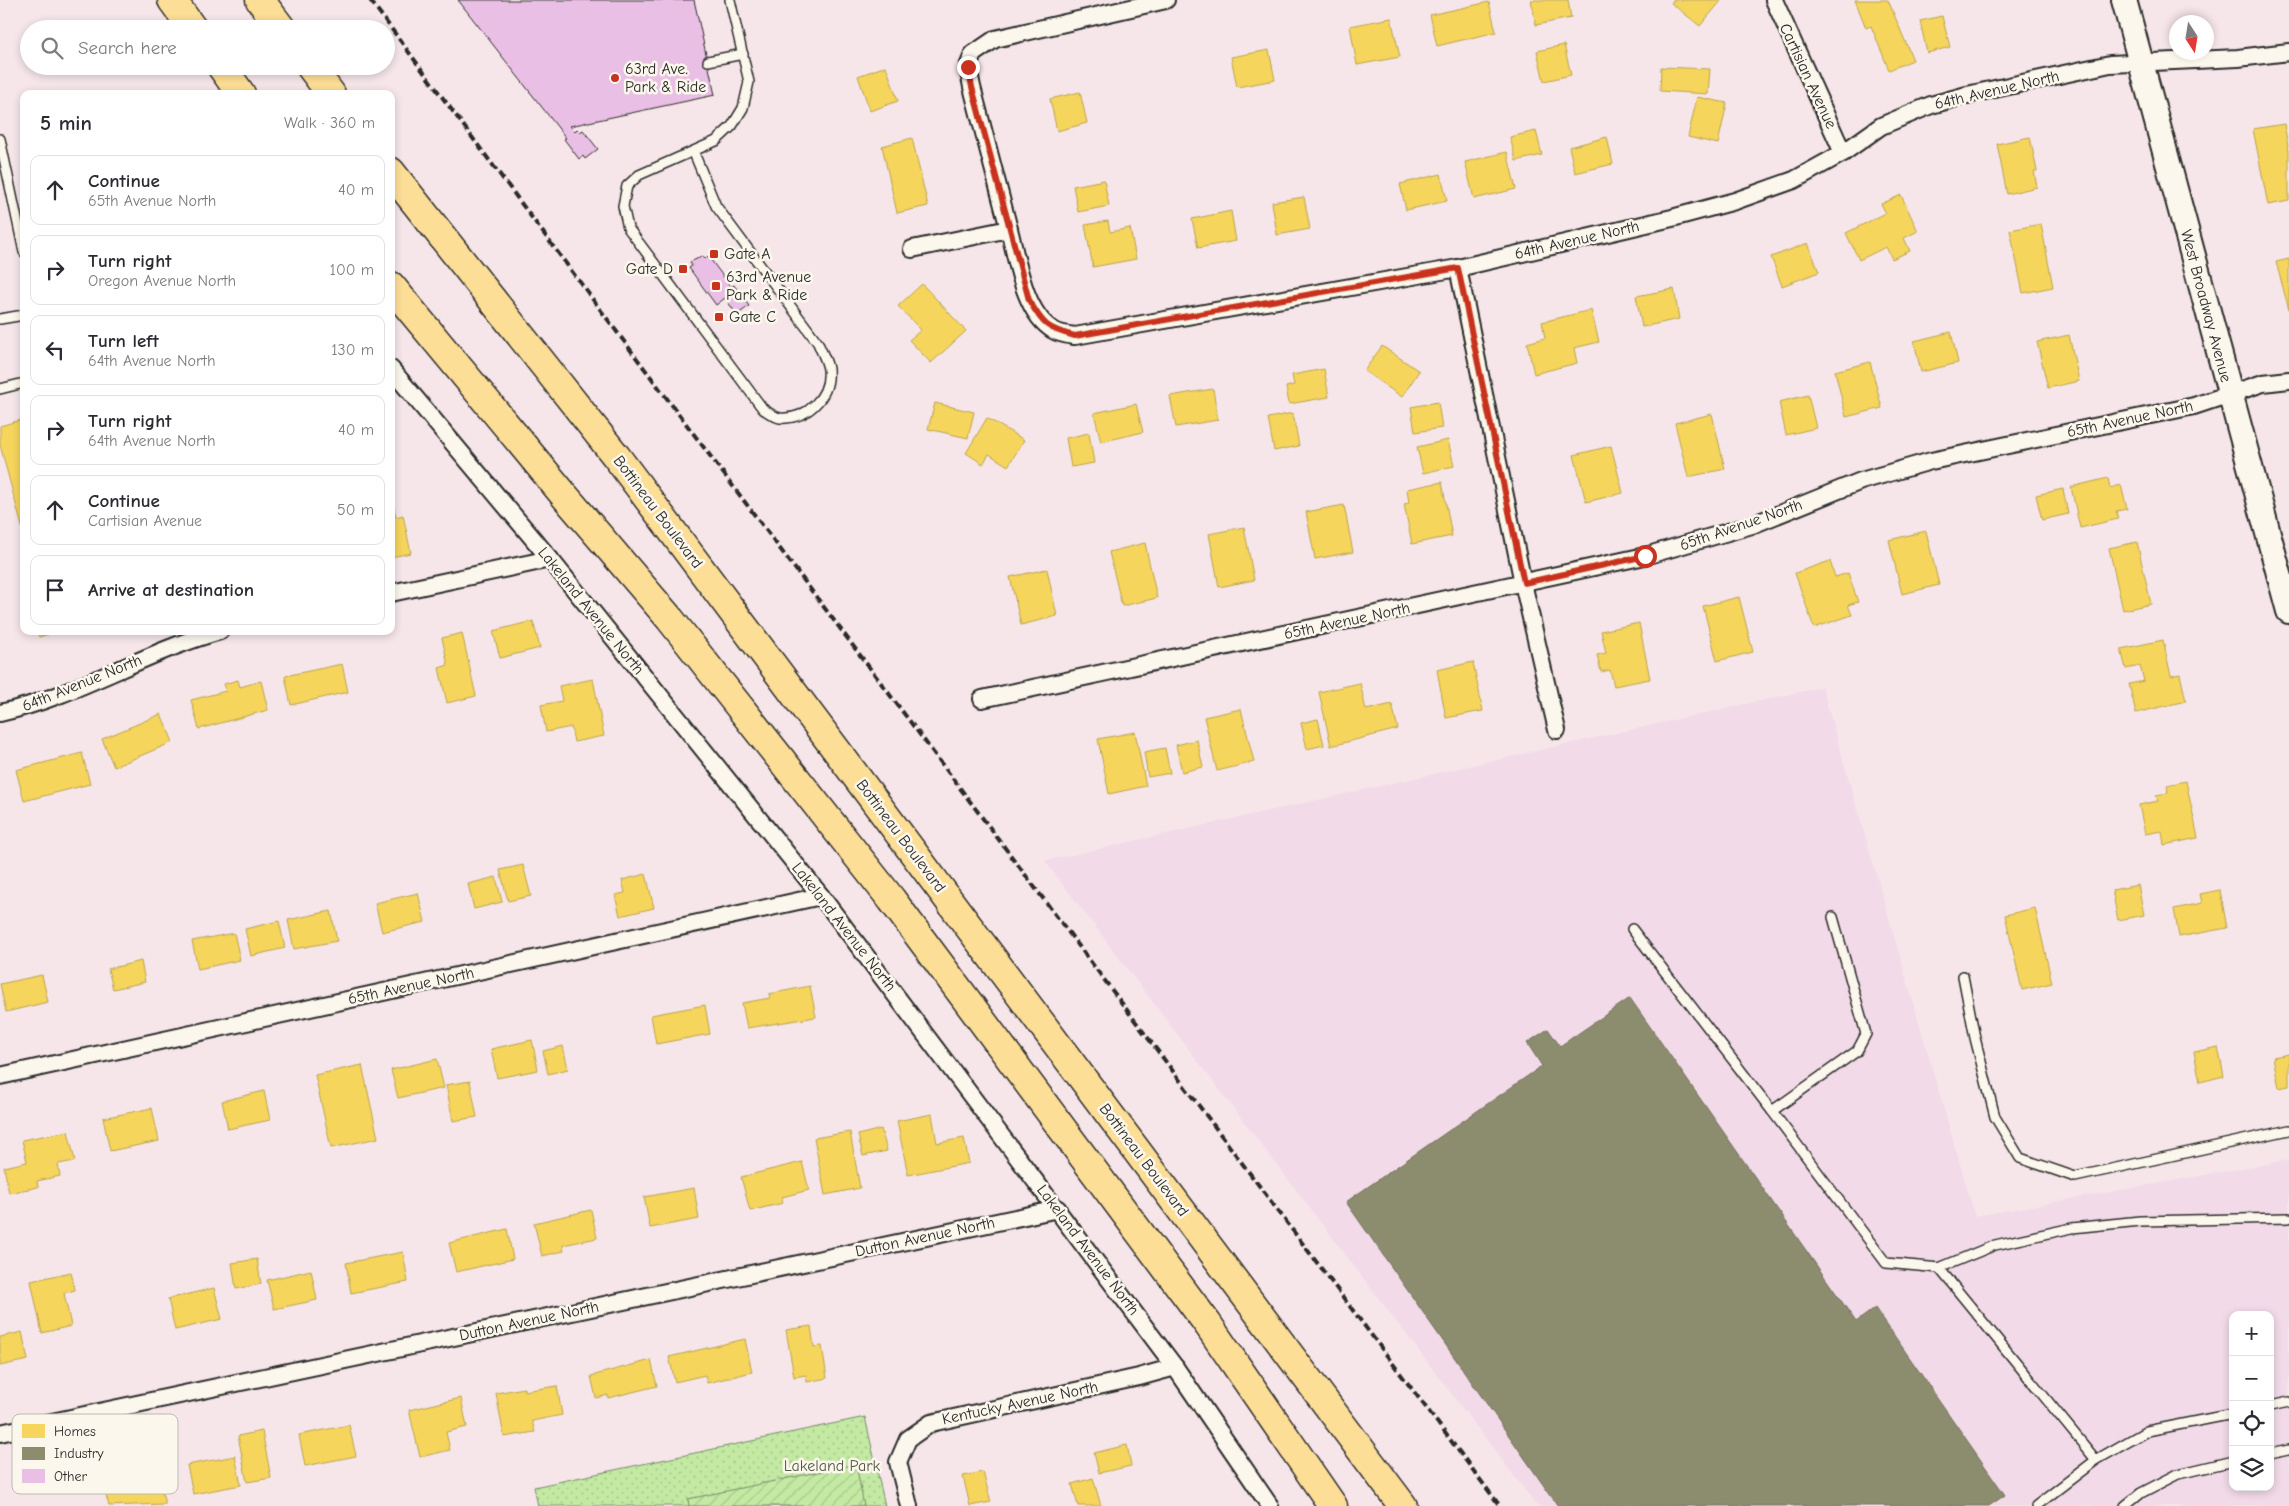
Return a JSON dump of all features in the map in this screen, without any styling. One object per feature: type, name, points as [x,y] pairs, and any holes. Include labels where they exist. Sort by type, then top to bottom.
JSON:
[{"type":"highway","points":[[172,0],[186,20]]},
{"type":"highway","points":[[260,0],[275,20]]},
{"type":"highway","points":[[228,75],[239,90]]},
{"type":"highway","points":[[317,75],[328,90]]},
{"type":"highway","name":"Bottineau Boulevard","points":[[395,177],[622,464],[1403,1506]]},
{"type":"highway","points":[[395,291],[564,495],[670,619],[820,807],[1126,1211],[1207,1323],[1333,1506]]},
{"type":"street","points":[[912,249],[1009,229],[972,87],[968,67],[972,54],[995,39],[1012,34],[1166,0]]},
{"type":"street","name":"Cartisian Avenue","points":[[1774,0],[1844,153]]},
{"type":"street","name":"West Broadway Avenue","points":[[2124,0],[2289,611]]},
{"type":"street","name":"64th Avenue North","points":[[1009,229],[1029,300],[1039,318],[1053,331],[1075,336],[1458,268],[1672,218],[1735,201],[1794,180],[1844,153],[1881,126],[1931,105],[1967,95],[2110,64],[2238,58],[2289,52]]},
{"type":"street","points":[[1458,268],[1557,730]]},
{"type":"street","name":"Lakeland Avenue North","points":[[395,374],[550,560],[821,896],[1176,1367],[1270,1506]]},
{"type":"street","name":"65th Avenue North","points":[[982,699],[1524,583],[1702,541],[1752,524],[1861,481],[1931,461],[2194,406],[2263,383],[2289,380]]},
{"type":"street","points":[[395,592],[550,560]]},
{"type":"street","name":"64th Avenue North","points":[[0,713],[24,708],[70,691],[161,650],[208,635]]},
{"type":"street","name":"65th Avenue North","points":[[0,1076],[821,896]]},
{"type":"street","name":"Dutton Avenue North","points":[[90,1414],[1058,1209]]},
{"type":"street","name":"Kentucky Avenue North","points":[[909,1506],[898,1462],[908,1439],[930,1423],[1139,1377],[1176,1367]]},
{"type":"lane","points":[[694,153],[716,206],[818,343],[822,352],[828,368],[826,390],[812,409],[794,418],[778,418],[762,410],[628,228],[623,206],[627,186],[639,175],[694,153],[716,141],[732,126],[743,108],[749,82],[730,0]]},
{"type":"lane","points":[[708,61],[743,54]]},
{"type":"lane","points":[[1,145],[20,233]]},
{"type":"lane","points":[[0,319],[20,316]]},
{"type":"lane","points":[[0,389],[20,384]]},
{"type":"lane","points":[[1772,1111],[1857,1051],[1866,1034],[1833,917]]},
{"type":"lane","points":[[1632,928],[1886,1263],[1940,1268],[1995,1245],[2072,1228],[2140,1221],[2289,1218]]},
{"type":"lane","points":[[1963,976],[1975,1038],[1995,1117],[2020,1158],[2075,1177],[2289,1130]]},
{"type":"lane","points":[[1940,1268],[2096,1460]]},
{"type":"lane","points":[[2274,1405],[2289,1402]]},
{"type":"lane","points":[[2036,1506],[2096,1460],[2147,1431],[2229,1415]]},
{"type":"lane","points":[[2274,1453],[2289,1450]]},
{"type":"lane","points":[[2125,1506],[2141,1493],[2178,1474],[2229,1462]]},
{"type":"shaded area","points":[[1822,687],[1975,1216],[2289,1160],[2289,1506],[1537,1506],[1045,861]]},
{"type":"green space","name":"Lakeland Park","points":[[865,1417],[885,1506],[538,1506],[534,1487]]},
{"type":"green space","points":[[856,1464],[864,1506],[689,1506],[688,1499]]},
{"type":"building: Homes","points":[[1531,0],[1568,0],[1571,18],[1536,25]]},
{"type":"building: Homes","points":[[1674,0],[1721,1],[1700,26],[1671,3]]},
{"type":"building: Homes","points":[[1855,0],[1888,0],[1913,60],[1889,70],[1871,26],[1866,28]]},
{"type":"building: Homes","points":[[1489,2],[1496,32],[1437,46],[1430,15]]},
{"type":"building: Homes","points":[[1942,16],[1950,47],[1927,53],[1920,21]]},
{"type":"building: Homes","points":[[1391,18],[1400,57],[1357,65],[1350,26]]},
{"type":"building: Homes","points":[[1564,45],[1571,75],[1544,81],[1537,51]]},
{"type":"building: Homes","points":[[1269,50],[1275,80],[1237,87],[1231,57]]},
{"type":"building: Homes","points":[[886,66],[898,101],[870,111],[858,76]]},
{"type":"building: Homes","points":[[1661,67],[1710,69],[1708,94],[1660,91]]},
{"type":"building: Homes","points":[[1080,92],[1087,123],[1057,131],[1050,99]]},
{"type":"building: Homes","points":[[1697,97],[1727,103],[1718,144],[1688,137]]},
{"type":"building: Homes","points":[[2284,124],[2289,151],[2289,201],[2268,205],[2253,129]]},
{"type":"building: Homes","points":[[1536,131],[1542,155],[1516,161],[1510,137]]},
{"type":"building: Homes","points":[[1607,137],[1613,164],[1575,173],[1569,147]]},
{"type":"building: Homes","points":[[2030,137],[2037,171],[2034,171],[2037,187],[2007,194],[1997,144]]},
{"type":"building: Homes","points":[[912,138],[928,206],[897,213],[882,146]]},
{"type":"building: Homes","points":[[1507,152],[1516,189],[1474,199],[1465,162]]},
{"type":"building: Homes","points":[[1441,174],[1447,201],[1406,210],[1400,184]]},
{"type":"building: Homes","points":[[1104,180],[1109,206],[1078,212],[1073,186]]},
{"type":"building: Homes","points":[[1901,195],[1918,231],[1904,238],[1910,251],[1892,259],[1886,247],[1859,260],[1846,233],[1886,213],[1881,204]]},
{"type":"building: Homes","points":[[1304,197],[1310,229],[1277,235],[1272,202]]},
{"type":"building: Homes","points":[[1231,211],[1236,241],[1198,248],[1192,219]]},
{"type":"building: Homes","points":[[1108,221],[1110,232],[1130,228],[1136,259],[1093,267],[1085,225]]},
{"type":"building: Homes","points":[[2041,224],[2053,287],[2023,293],[2010,230]]},
{"type":"building: Homes","points":[[1808,243],[1819,272],[1782,286],[1771,257]]},
{"type":"building: Homes","points":[[2289,259],[2289,310],[2276,262]]},
{"type":"building: Homes","points":[[922,284],[966,331],[931,363],[909,340],[921,330],[898,306]]},
{"type":"building: Homes","points":[[1674,289],[1679,319],[1642,327],[1636,296]]},
{"type":"building: Homes","points":[[1591,310],[1599,342],[1574,348],[1577,363],[1534,374],[1527,343],[1545,338],[1542,322]]},
{"type":"building: Homes","points":[[1951,332],[1958,363],[1921,372],[1914,341]]},
{"type":"building: Homes","points":[[2069,335],[2079,381],[2048,388],[2037,342]]},
{"type":"building: Homes","points":[[1382,346],[1419,371],[1402,397],[1364,371]]},
{"type":"building: Homes","points":[[1870,362],[1882,408],[1846,417],[1835,371]]},
{"type":"building: Homes","points":[[1324,369],[1329,397],[1289,404],[1286,387],[1294,385],[1292,375]]},
{"type":"building: Homes","points":[[1213,389],[1218,420],[1176,427],[1170,396]]},
{"type":"building: Homes","points":[[1808,395],[1816,428],[1786,435],[1779,402]]},
{"type":"building: Homes","points":[[1438,402],[1442,428],[1415,432],[1411,407]]},
{"type":"building: Homes","points":[[935,403],[974,412],[968,438],[928,429]]},
{"type":"building: Homes","points":[[1136,404],[1143,432],[1101,442],[1094,413]]},
{"type":"building: Homes","points":[[1293,413],[1299,446],[1274,451],[1268,418]]},
{"type":"building: Homes","points":[[1712,414],[1725,469],[1688,477],[1675,423]]},
{"type":"building: Homes","points":[[987,418],[1024,440],[1008,466],[989,454],[983,464],[966,453]]},
{"type":"building: Homes","points":[[20,420],[20,519],[0,445],[0,426]]},
{"type":"building: Homes","points":[[1089,433],[1094,463],[1071,467],[1066,438]]},
{"type":"building: Homes","points":[[1448,440],[1454,466],[1423,473],[1417,447]]},
{"type":"building: Homes","points":[[1611,446],[1623,493],[1586,502],[1574,455]]},
{"type":"building: Homes","points":[[2108,478],[2110,488],[2121,485],[2127,509],[2116,511],[2118,519],[2080,528],[2071,487]]},
{"type":"building: Homes","points":[[1442,482],[1452,536],[1412,544],[1404,504],[1409,503],[1407,489]]},
{"type":"building: Homes","points":[[2063,489],[2068,514],[2042,520],[2036,495]]},
{"type":"building: Homes","points":[[1344,505],[1353,552],[1315,559],[1306,512]]},
{"type":"building: Homes","points":[[395,512],[396,517],[403,515],[411,553],[395,556]]},
{"type":"building: Homes","points":[[1244,527],[1254,580],[1219,587],[1209,534]]},
{"type":"building: Homes","points":[[1926,531],[1939,585],[1902,594],[1889,540]]},
{"type":"building: Homes","points":[[2137,542],[2151,604],[2123,610],[2109,548]]},
{"type":"building: Homes","points":[[1145,543],[1157,598],[1122,606],[1109,552]]},
{"type":"building: Homes","points":[[1830,561],[1835,577],[1848,573],[1858,602],[1848,605],[1852,615],[1814,628],[1795,573]]},
{"type":"building: Homes","points":[[1047,569],[1057,616],[1021,625],[1010,577]]},
{"type":"building: Homes","points":[[1739,597],[1753,652],[1717,661],[1703,606]]},
{"type":"building: Homes","points":[[533,621],[540,648],[500,658],[493,631]]},
{"type":"building: Homes","points":[[1639,623],[1650,679],[1614,686],[1610,670],[1601,672],[1597,655],[1606,653],[1601,631]]},
{"type":"building: Homes","points":[[462,633],[476,696],[447,703],[439,668],[448,665],[442,638]]},
{"type":"building: Homes","points":[[2163,640],[2171,676],[2180,674],[2186,701],[2136,713],[2129,684],[2144,681],[2140,666],[2126,669],[2121,649]]},
{"type":"building: Homes","points":[[1473,662],[1483,711],[1446,718],[1437,670]]},
{"type":"building: Homes","points":[[342,664],[348,692],[291,705],[285,676]]},
{"type":"building: Homes","points":[[593,679],[604,736],[574,742],[571,727],[546,732],[541,705],[562,701],[559,686]]},
{"type":"building: Homes","points":[[238,680],[240,687],[261,681],[268,710],[199,729],[191,700],[226,691],[224,684]]},
{"type":"building: Homes","points":[[1360,683],[1366,710],[1392,704],[1398,729],[1331,746],[1319,692]]},
{"type":"building: Homes","points":[[1241,709],[1254,762],[1217,771],[1204,717]]},
{"type":"building: Homes","points":[[161,714],[173,742],[114,767],[102,739]]},
{"type":"building: Homes","points":[[1318,719],[1324,745],[1307,749],[1301,723]]},
{"type":"building: Homes","points":[[1135,732],[1146,786],[1109,794],[1098,739]]},
{"type":"building: Homes","points":[[1197,740],[1203,767],[1182,772],[1176,745]]},
{"type":"building: Homes","points":[[1165,748],[1170,773],[1148,777],[1144,752]]},
{"type":"building: Homes","points":[[82,753],[90,784],[24,801],[16,770]]},
{"type":"building: Homes","points":[[2186,781],[2198,838],[2164,845],[2162,831],[2145,834],[2139,805],[2158,801],[2156,795],[2168,793],[2167,785]]},
{"type":"building: Homes","points":[[523,865],[531,896],[508,901],[500,870]]},
{"type":"building: Homes","points":[[646,874],[654,908],[620,916],[615,895],[625,893],[622,880]]},
{"type":"building: Homes","points":[[496,877],[502,902],[474,909],[468,884]]},
{"type":"building: Homes","points":[[2138,885],[2144,915],[2118,920],[2112,890]]},
{"type":"building: Homes","points":[[2220,890],[2227,928],[2179,937],[2174,909],[2202,903],[2200,894]]},
{"type":"building: Homes","points":[[418,893],[425,922],[382,932],[375,903]]},
{"type":"building: Homes","points":[[2035,908],[2052,983],[2022,990],[2005,915]]},
{"type":"building: Homes","points":[[331,911],[337,941],[294,949],[288,920]]},
{"type":"building: Homes","points":[[279,921],[285,948],[251,956],[245,929]]},
{"type":"building: Homes","points":[[234,933],[240,960],[198,969],[192,941]]},
{"type":"building: Homes","points":[[141,961],[145,982],[113,989],[108,969]]},
{"type":"building: Homes","points":[[42,975],[48,1002],[6,1012],[0,984]]},
{"type":"building: Homes","points":[[810,986],[816,1017],[747,1028],[742,1003],[770,998],[769,994]]},
{"type":"building: Homes","points":[[705,1005],[710,1034],[656,1044],[651,1015]]},
{"type":"building: Homes","points":[[532,1040],[538,1070],[497,1078],[491,1049]]},
{"type":"building: Homes","points":[[563,1046],[568,1069],[548,1074],[543,1051]]},
{"type":"building: Homes","points":[[2218,1047],[2224,1076],[2200,1082],[2194,1052]]},
{"type":"building: Homes","points":[[2289,1054],[2289,1086],[2279,1088],[2273,1057]]},
{"type":"building: Homes","points":[[437,1059],[444,1088],[398,1098],[391,1070]]},
{"type":"building: Homes","points":[[362,1065],[378,1138],[331,1148],[315,1075]]},
{"type":"building: Homes","points":[[470,1081],[477,1117],[453,1121],[446,1085]]},
{"type":"building: Homes","points":[[264,1091],[270,1120],[228,1129],[222,1101]]},
{"type":"building: Homes","points":[[152,1108],[159,1141],[110,1151],[103,1118]]},
{"type":"building: Homes","points":[[932,1114],[937,1143],[964,1138],[969,1163],[908,1175],[897,1121]]},
{"type":"building: Homes","points":[[881,1129],[887,1151],[863,1156],[858,1135]]},
{"type":"building: Homes","points":[[68,1131],[75,1161],[58,1164],[60,1176],[37,1181],[38,1187],[9,1193],[4,1167],[27,1162],[22,1140]]},
{"type":"building: Homes","points":[[850,1132],[860,1188],[825,1195],[814,1138]]},
{"type":"building: Homes","points":[[802,1162],[809,1190],[782,1197],[783,1203],[750,1211],[741,1177]]},
{"type":"building: Homes","points":[[694,1188],[699,1219],[650,1228],[644,1197]]},
{"type":"building: Homes","points":[[591,1210],[597,1238],[563,1245],[564,1251],[542,1256],[534,1223]]},
{"type":"building: Homes","points":[[507,1229],[513,1259],[456,1272],[449,1243]]},
{"type":"building: Homes","points":[[403,1252],[408,1282],[351,1293],[346,1263]]},
{"type":"building: Homes","points":[[257,1259],[261,1284],[236,1289],[232,1263]]},
{"type":"building: Homes","points":[[311,1270],[317,1300],[274,1309],[267,1280]]},
{"type":"building: Homes","points":[[71,1272],[75,1290],[64,1293],[71,1326],[42,1333],[31,1281]]},
{"type":"building: Homes","points":[[214,1288],[222,1319],[175,1330],[168,1299]]},
{"type":"building: Homes","points":[[811,1326],[814,1347],[822,1346],[827,1378],[807,1382],[806,1375],[794,1377],[786,1330]]},
{"type":"building: Homes","points":[[22,1332],[28,1360],[0,1366],[0,1337]]},
{"type":"building: Homes","points":[[745,1339],[752,1372],[707,1383],[705,1375],[675,1382],[669,1357]]},
{"type":"building: Homes","points":[[651,1360],[657,1386],[608,1398],[608,1395],[596,1398],[591,1376]]},
{"type":"building: Homes","points":[[557,1386],[562,1415],[532,1421],[535,1432],[504,1437],[496,1393],[524,1388],[524,1391]]},
{"type":"building: Homes","points":[[461,1398],[467,1427],[446,1432],[450,1450],[420,1457],[409,1410]]},
{"type":"building: Homes","points":[[349,1425],[356,1456],[305,1466],[299,1435]]},
{"type":"building: Homes","points":[[262,1431],[271,1478],[247,1482],[238,1436]]},
{"type":"building: Homes","points":[[1127,1445],[1131,1466],[1099,1473],[1094,1453]]},
{"type":"building: Homes","points":[[235,1456],[241,1485],[193,1494],[187,1465]]},
{"type":"building: Homes","points":[[983,1472],[991,1502],[970,1506],[963,1476]]},
{"type":"building: Homes","points":[[1093,1478],[1101,1506],[1078,1506],[1072,1484]]},
{"type":"building: Homes","points":[[106,1494],[163,1494],[165,1504],[109,1506]]},
{"type":"building: Industry","points":[[1630,998],[1856,1322],[1875,1308],[2005,1495],[1989,1506],[1558,1506],[1346,1202],[1542,1066],[1527,1043],[1548,1029],[1560,1046]]},
{"type":"building: Other","name":"63rd Ave. Park & Ride","points":[[458,0],[694,0],[715,95],[570,126],[575,131],[577,129],[580,132],[583,130],[598,149],[585,159],[583,156],[579,159],[564,139],[566,138]]},
{"type":"building: Other","name":"63rd Avenue Park & Ride","points":[[703,256],[705,259],[708,256],[731,287],[734,285],[749,306],[737,315],[725,298],[716,305],[689,268],[692,266],[690,262]]},
{"type":"railway","points":[[370,0],[385,20]]},
{"type":"railway","points":[[395,34],[617,332],[1500,1506]]},
{"type":"place","name":"63rd Ave. Park & Ride","points":[[615,78]]},
{"type":"place","name":"Gate A","points":[[714,254]]},
{"type":"place","name":"Gate D","points":[[683,269]]},
{"type":"place","name":"63rd Avenue Park & Ride","points":[[716,286]]},
{"type":"place","name":"Gate C","points":[[719,317]]},
{"type":"route","points":[[968,67],[1029,300],[1039,318],[1053,331],[1075,336],[1458,268],[1524,583],[1645,556]]}]
